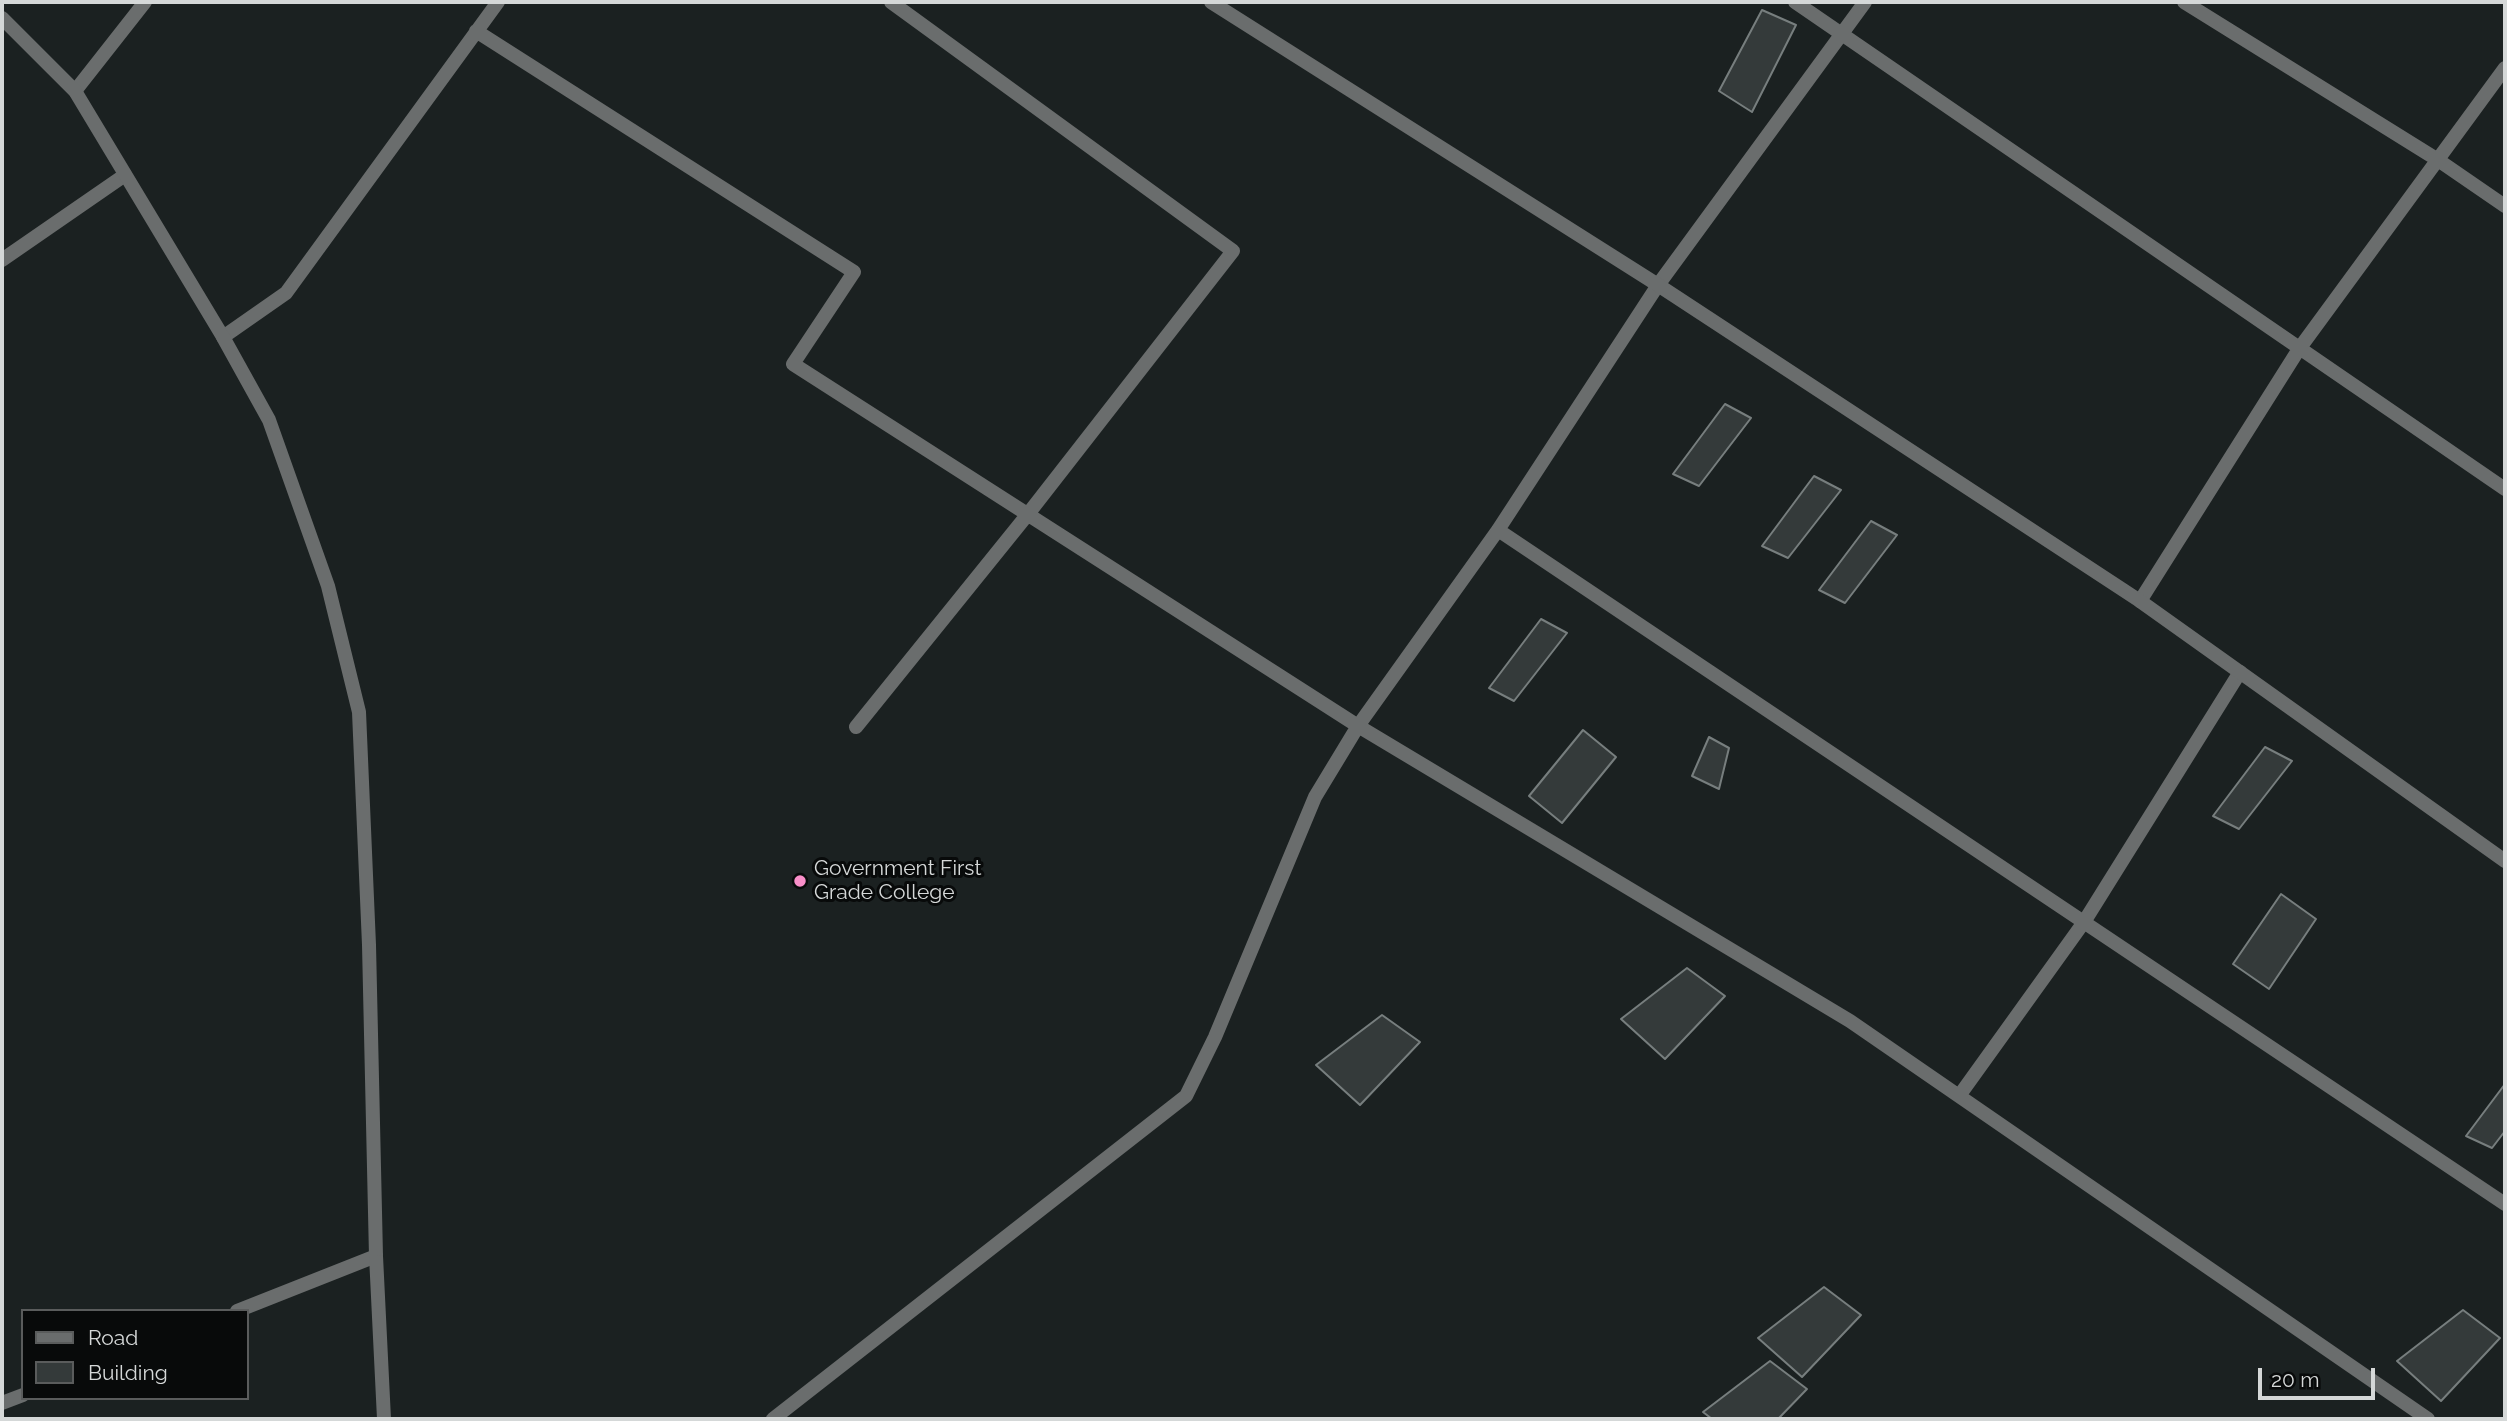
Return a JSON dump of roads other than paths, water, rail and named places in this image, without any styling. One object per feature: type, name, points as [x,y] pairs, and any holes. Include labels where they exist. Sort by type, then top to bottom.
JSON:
[{"type":"street","points":[[75,91],[145,2]]},
{"type":"street","points":[[223,337],[286,293],[498,2]]},
{"type":"street","points":[[856,727],[1028,514],[1233,251],[891,2]]},
{"type":"street","points":[[1211,2],[1658,285],[2140,601],[2505,861]]},
{"type":"street","points":[[1795,2],[2505,489]]},
{"type":"street","points":[[773,1419],[1186,1096],[1215,1037],[1315,797],[1358,726],[1498,530],[1658,285],[1865,2]]},
{"type":"street","points":[[2184,2],[2438,160],[2505,206]]},
{"type":"street","points":[[2,18],[75,91],[223,337],[270,420],[328,586],[359,712],[369,945],[376,1256],[384,1419]]},
{"type":"street","points":[[476,32],[854,272],[793,364],[1358,726],[1850,1021],[2428,1419]]},
{"type":"street","points":[[2140,601],[2299,349],[2505,68]]},
{"type":"street","points":[[2,260],[125,175]]},
{"type":"street","points":[[1498,530],[2505,1204]]},
{"type":"street","points":[[1959,1096],[2084,922],[2240,672]]},
{"type":"street","points":[[242,1309],[376,1256]]},
{"type":"street","points":[[2,1404],[21,1396]]},
{"type":"place","name":"Government First Grade College","points":[[800,881]]}]
